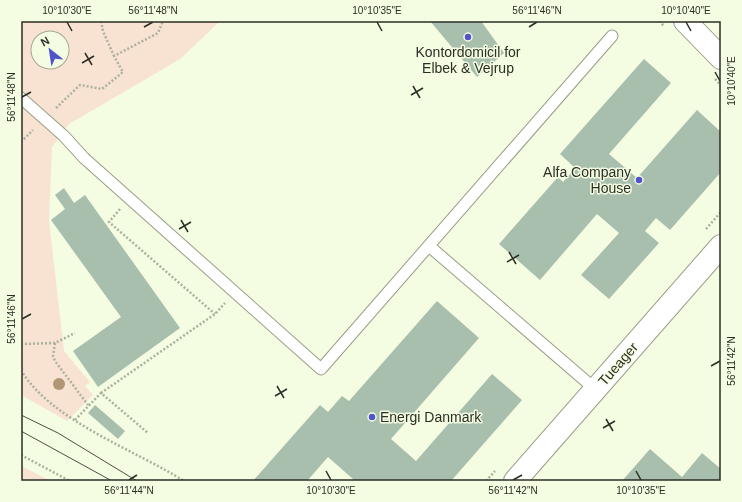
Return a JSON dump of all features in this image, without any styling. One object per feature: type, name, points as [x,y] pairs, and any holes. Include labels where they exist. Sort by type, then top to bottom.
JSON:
[{"type":"street","points":[[685,21],[721,58]]},
{"type":"street","name":"Tueager","points":[[515,481],[721,246]]},
{"type":"lane","points":[[21,98],[64,136],[84,158],[129,199],[322,369],[612,36]]},
{"type":"lane","points":[[429,246],[595,389]]},
{"type":"path","points":[[21,142],[80,85],[102,89],[123,72],[103,32],[101,21]]},
{"type":"path","points":[[114,56],[158,33],[164,21]]},
{"type":"path","points":[[129,199],[109,222],[215,314]]},
{"type":"path","points":[[75,420],[101,393],[215,314],[234,292]]},
{"type":"path","points":[[21,344],[55,343],[75,333]]},
{"type":"path","points":[[55,343],[53,356],[55,361],[88,406]]},
{"type":"path","points":[[21,370],[37,391],[59,410],[184,481]]},
{"type":"path","points":[[101,393],[148,433]]},
{"type":"path","points":[[21,455],[70,481]]},
{"type":"shaded area","points":[[21,21],[220,21],[180,59],[69,124],[52,147],[49,221],[64,351],[90,382],[85,386],[93,395],[67,421],[21,395]]},
{"type":"shaded area","points":[[21,466],[51,481],[21,481]]},
{"type":"building","name":"Kontordomicil for Elbek & Vejrup","points":[[430,21],[481,21],[504,53],[477,77]]},
{"type":"building","name":"Alfa Company House","points":[[644,59],[671,83],[609,154],[637,178],[697,110],[721,132],[721,172],[670,230],[656,218],[645,231],[659,243],[609,299],[581,275],[619,233],[597,214],[540,280],[499,244],[558,177],[563,182],[575,168],[560,154]]},
{"type":"building","points":[[64,188],[74,203],[85,195],[180,328],[98,387],[73,351],[121,317],[51,220],[65,209],[55,195]]},
{"type":"building","points":[[437,301],[479,338],[391,439],[416,461],[492,374],[522,400],[451,481],[351,481],[353,479],[328,457],[307,481],[253,481],[320,405],[328,412],[342,396],[349,401]]},
{"type":"building","points":[[95,405],[125,431],[118,439],[88,413]]},
{"type":"building","points":[[650,449],[682,477],[702,453],[721,469],[721,481],[622,481]]},
{"type":"tram line","points":[[21,415],[58,433],[137,481]]},
{"type":"tram line","points":[[21,431],[112,481]]},
{"type":"place","name":"Kontordomicil for Elbek & Vejrup","points":[[468,37]]},
{"type":"place","name":"Alfa Company House","points":[[639,180]]},
{"type":"place","name":"Energi Danmark","points":[[372,417]]}]
